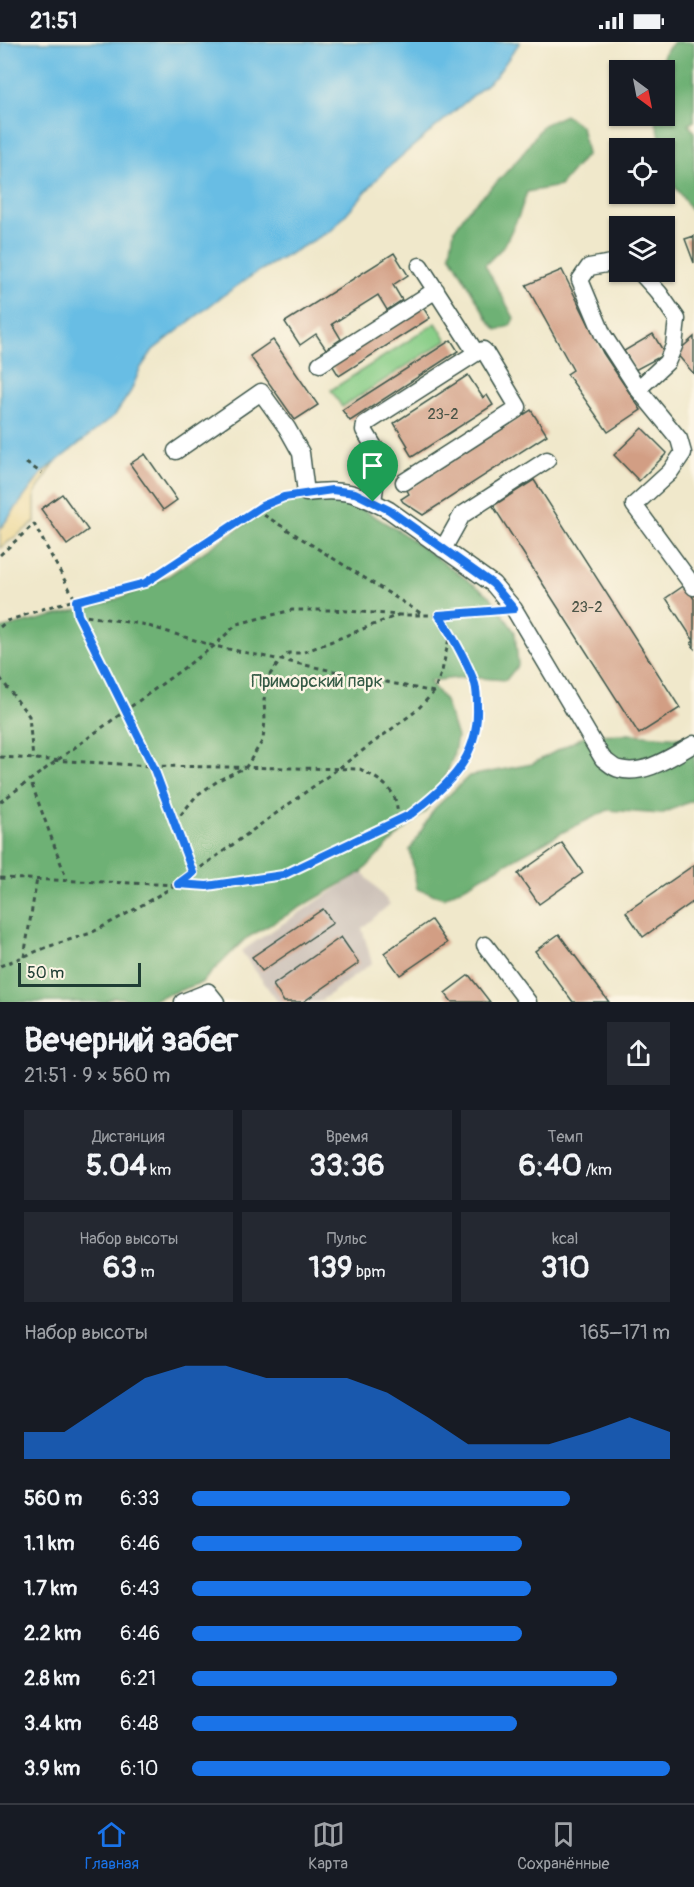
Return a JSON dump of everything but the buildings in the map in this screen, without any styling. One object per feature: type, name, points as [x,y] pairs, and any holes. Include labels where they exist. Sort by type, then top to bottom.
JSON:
[{"type":"lane","points":[[609,264],[589,267],[580,280],[603,335],[638,389],[679,439],[683,453],[670,472],[634,505],[694,587]]},
{"type":"lane","points":[[420,266],[476,353]]},
{"type":"lane","points":[[638,389],[667,362],[674,346],[677,319],[649,282]]},
{"type":"lane","points":[[320,364],[436,290]]},
{"type":"lane","points":[[373,502],[380,459],[364,430],[365,424],[483,350],[518,403],[518,407],[404,482]]},
{"type":"lane","points":[[176,451],[261,392],[287,428],[301,453],[306,493],[332,490],[355,493],[389,510],[493,584],[514,609],[603,759],[616,769],[636,771],[654,765],[694,744]]},
{"type":"lane","points":[[443,549],[462,515],[547,460]]},
{"type":"lane","points":[[485,945],[528,1002]]},
{"type":"lane","points":[[183,1002],[208,992],[216,1002]]},
{"type":"path","points":[[26,463],[42,474]]},
{"type":"path","points":[[0,627],[8,621],[55,605],[145,583],[256,510],[284,497],[306,493]]},
{"type":"path","points":[[256,510],[423,615]]},
{"type":"path","points":[[0,555],[34,524],[76,601],[78,615],[153,766],[193,873]]},
{"type":"path","points":[[0,802],[214,646],[237,624],[292,610],[439,615],[514,609]]},
{"type":"path","points":[[78,615],[142,624],[214,646],[434,692]]},
{"type":"path","points":[[174,822],[197,795],[221,779],[246,767],[263,740],[266,720],[264,700],[268,677],[280,660],[290,653],[320,646],[400,615]]},
{"type":"path","points":[[0,878],[207,886],[283,875],[411,814],[454,777],[470,754],[478,723],[476,687],[462,652],[439,615]]},
{"type":"path","points":[[0,966],[91,933],[178,884],[339,768],[416,711],[434,692],[442,671],[450,633]]},
{"type":"path","points":[[0,678],[29,716],[33,759]]},
{"type":"path","points":[[0,757],[153,766],[360,769],[378,779],[393,793],[398,806],[397,820]]},
{"type":"path","points":[[32,785],[67,880]]},
{"type":"path","points":[[24,957],[37,879]]},
{"type":"shaded area","points":[[362,872],[390,904],[362,928],[372,963],[319,1002],[278,1002],[241,951]]},
{"type":"green space","points":[[674,42],[694,42],[694,121],[689,124],[694,133],[694,214],[675,187],[675,138],[661,138],[657,126],[675,126],[675,60],[662,60],[665,52]]},
{"type":"green space","points":[[565,115],[581,126],[587,154],[560,186],[527,192],[504,246],[485,265],[514,318],[510,326],[497,330],[489,321],[450,254],[454,230],[468,210],[521,156],[543,125]]},
{"type":"green space","points":[[436,323],[447,340],[342,407],[331,390]]},
{"type":"green space","name":"Приморский парк","points":[[310,497],[362,509],[399,531],[490,596],[515,632],[518,665],[506,680],[466,677],[429,681],[445,701],[457,737],[453,757],[442,786],[425,812],[395,838],[362,872],[245,939],[201,983],[146,1002],[114,997],[104,1002],[0,1002],[0,629],[106,603],[143,589],[168,576],[257,516],[287,500]]},
{"type":"green space","points":[[631,734],[694,739],[694,800],[661,814],[608,810],[561,833],[444,898],[417,889],[410,850],[434,809],[469,776],[532,764],[586,735]]},
{"type":"sand","points":[[54,464],[35,493],[35,522],[0,548],[0,529],[42,473]]},
{"type":"water","points":[[0,42],[520,42],[496,76],[384,171],[332,230],[256,273],[153,350],[115,415],[42,473],[0,529]]},
{"type":"route","points":[[332,490],[355,493],[373,502],[389,510],[493,584],[514,609],[439,615],[462,652],[476,687],[478,723],[470,754],[454,777],[411,814],[283,875],[207,886],[178,884],[193,873],[153,766],[78,615],[76,601],[145,583],[262,506],[284,497],[332,490]]}]
